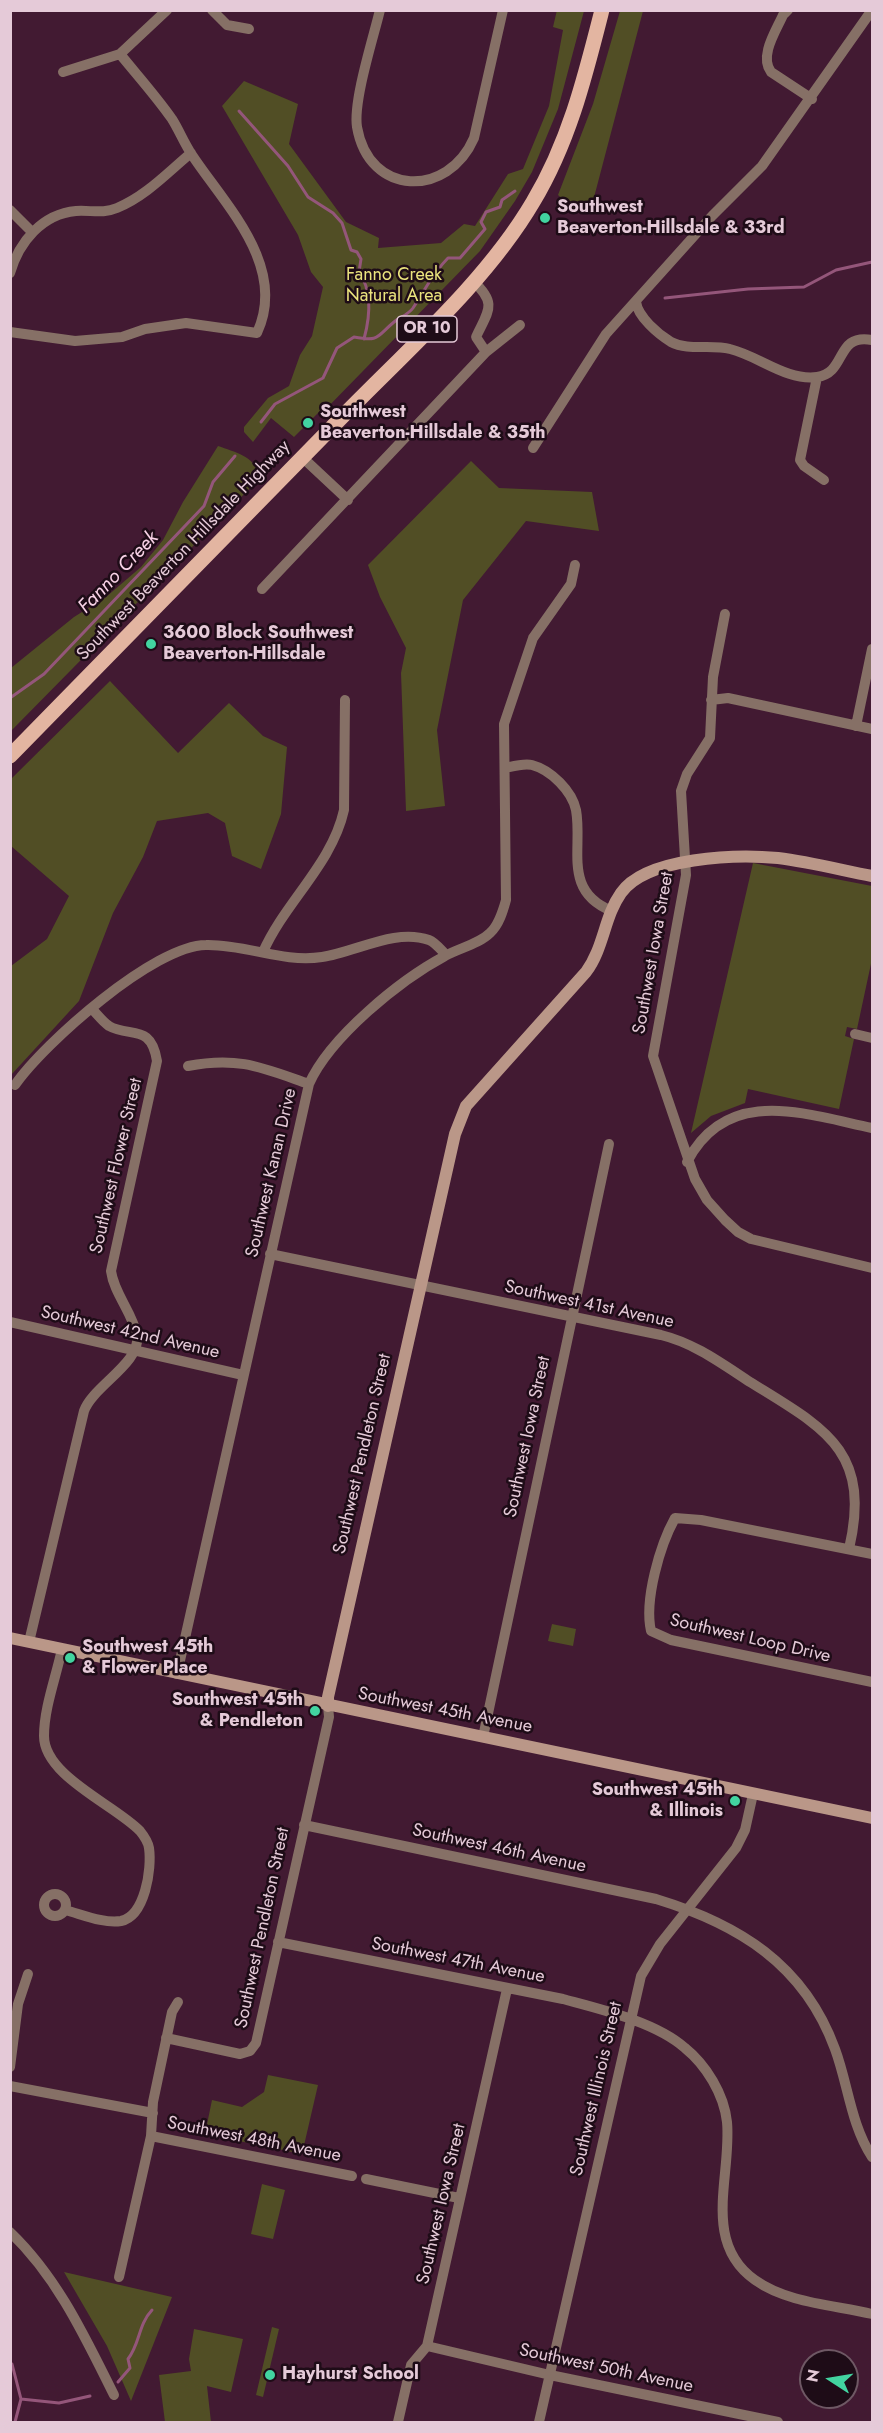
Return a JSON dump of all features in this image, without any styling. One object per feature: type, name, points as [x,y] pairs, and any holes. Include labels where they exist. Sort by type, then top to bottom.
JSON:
[{"type":"main road","name":"Southwest Beaverton Hillsdale Highway","points":[[10,756],[473,281],[518,226],[558,155],[573,116],[602,10]]},
{"type":"street","points":[[63,72],[120,54],[167,10]]},
{"type":"street","points":[[212,10],[227,25],[249,29]]},
{"type":"street","points":[[380,10],[361,95],[357,127],[373,162],[395,179],[414,182],[430,180],[451,170],[469,149],[474,138],[503,10]]},
{"type":"street","points":[[788,10],[783,15],[768,51],[767,67],[812,99]]},
{"type":"street","points":[[533,448],[606,334],[704,224],[762,166],[812,99],[873,10]]},
{"type":"street","points":[[10,332],[75,341],[122,337],[145,329],[186,323],[257,333],[264,309],[264,296],[257,256],[247,232],[191,153],[172,119],[120,54]]},
{"type":"street","points":[[10,273],[21,247],[32,232],[46,221],[68,212],[105,212],[118,208],[144,194],[191,153]]},
{"type":"street","points":[[10,210],[32,232]]},
{"type":"street","points":[[473,281],[485,292],[489,305],[488,316],[476,337],[486,352]]},
{"type":"street","points":[[636,302],[637,311],[671,342],[680,345],[731,349],[794,375],[817,377],[828,373],[851,342],[860,338],[873,340]]},
{"type":"street","points":[[262,590],[486,352],[520,325]]},
{"type":"street","points":[[817,377],[800,459],[804,466],[824,480]]},
{"type":"street","points":[[302,457],[348,500]]},
{"type":"street","name":"Southwest Kanan Drive","points":[[177,1674],[309,1084],[337,1045],[391,991],[446,955],[489,934],[504,907],[503,731],[533,638],[573,580],[575,565]]},
{"type":"street","name":"Southwest Iowa Street","points":[[687,1162],[653,1056],[686,875],[681,791],[687,774],[710,738],[711,700],[725,614]]},
{"type":"street","points":[[856,726],[873,649]]},
{"type":"street","points":[[711,700],[728,698],[873,729]]},
{"type":"street","points":[[263,952],[271,934],[325,857],[340,824],[344,810],[345,700]]},
{"type":"street","points":[[505,768],[533,765],[550,775],[567,791],[576,812],[575,856],[580,877],[593,898],[601,906],[612,911]]},
{"type":"street","name":"Southwest Pendleton Street","points":[[166,2038],[240,2054],[250,2051],[256,2043],[328,1717],[328,1696],[455,1134],[463,1112],[483,1084],[590,966],[621,892],[637,878],[686,862],[732,857],[777,858],[873,876]]},
{"type":"street","points":[[15,1085],[37,1059],[92,1009],[151,963],[177,950],[208,945],[302,960],[348,951],[394,938],[413,938],[431,940],[446,955]]},
{"type":"street","name":"Southwest Flower Street","points":[[92,1009],[110,1027],[142,1034],[153,1046],[157,1061],[111,1271],[113,1281],[136,1334],[135,1350]]},
{"type":"street","points":[[855,1034],[873,1038]]},
{"type":"street","points":[[188,1066],[209,1062],[239,1061],[309,1084]]},
{"type":"street","points":[[873,1128],[797,1112],[755,1111],[728,1120],[704,1135],[687,1162],[707,1200],[738,1232],[768,1244],[873,1268]]},
{"type":"street","name":"Southwest Iowa Street","points":[[483,1737],[570,1317],[609,1144]]},
{"type":"street","name":"Southwest 41st Avenue","points":[[270,1254],[684,1342],[822,1429],[840,1450],[854,1489],[856,1509],[849,1549]]},
{"type":"street","name":"Southwest 42nd Avenue","points":[[10,1322],[243,1375]]},
{"type":"street","points":[[29,1642],[84,1411],[94,1393],[123,1367],[135,1350]]},
{"type":"street","name":"Southwest Loop Drive","points":[[873,1554],[701,1520],[675,1518],[661,1549],[650,1609],[651,1631],[671,1640],[873,1682]]},
{"type":"street","name":"Southwest 45th Avenue","points":[[10,1638],[873,1818]]},
{"type":"street","points":[[62,1649],[45,1726],[46,1751],[62,1771],[135,1825],[147,1841],[150,1856],[140,1908],[132,1916],[116,1921],[65,1910]]},
{"type":"street","name":"Southwest Illinois Street","points":[[539,2422],[629,2020],[644,1968],[736,1848],[745,1830],[753,1794]]},
{"type":"street","name":"Southwest 46th Avenue","points":[[304,1825],[625,1892],[688,1909],[747,1936],[791,1977],[825,2026],[835,2049],[863,2141],[873,2157]]},
{"type":"street","name":"Southwest 47th Avenue","points":[[278,1942],[562,1999],[629,2020],[664,2034],[684,2047],[705,2069],[720,2097],[727,2120],[722,2223],[732,2254],[743,2270],[779,2293],[873,2314]]},
{"type":"street","points":[[10,2067],[18,2004],[28,1974]]},
{"type":"street","name":"Southwest Iowa Street","points":[[398,2422],[411,2365],[427,2346],[507,1989]]},
{"type":"street","points":[[119,2277],[151,2136],[153,2102],[166,2038],[172,2012],[178,2002]]},
{"type":"street","name":"Southwest 48th Avenue","points":[[10,2086],[153,2114]]},
{"type":"street","name":"Southwest 48th Avenue","points":[[151,2136],[352,2176]]},
{"type":"street","points":[[366,2180],[459,2198]]},
{"type":"street","points":[[10,2232],[38,2261],[62,2295],[114,2394]]},
{"type":"street","name":"Southwest 50th Avenue","points":[[427,2346],[550,2375],[778,2422]]},
{"type":"green space","name":"Fanno Creek Natural Area","points":[[557,10],[584,11],[558,109],[532,172],[480,251],[323,412],[321,410],[294,437],[271,418],[253,442],[244,432],[244,427],[268,398],[289,386],[300,355],[312,336],[323,287],[311,272],[298,235],[222,106],[244,81],[298,104],[289,144],[346,222],[379,238],[378,248],[441,243],[464,224],[475,226],[508,174],[523,169],[549,106],[563,30],[553,27]]},
{"type":"green space","points":[[620,11],[643,11],[592,205],[573,209],[558,195],[593,104]]},
{"type":"green space","points":[[218,446],[237,453],[253,463],[260,474],[259,479],[11,731],[11,668],[74,617],[106,597],[141,567],[163,540],[183,502]]},
{"type":"green space","points":[[471,461],[499,488],[592,492],[599,531],[526,521],[463,600],[437,730],[445,806],[406,811],[401,673],[406,648],[380,597],[368,565]]},
{"type":"green space","points":[[110,681],[178,753],[229,703],[263,736],[287,747],[281,814],[261,869],[232,856],[225,823],[208,813],[157,821],[143,857],[113,913],[79,1001],[11,1075],[11,966],[47,939],[69,896],[11,846],[11,779]]},
{"type":"green space","points":[[753,863],[872,886],[872,959],[857,1029],[847,1027],[845,1036],[854,1039],[839,1109],[748,1089],[745,1103],[711,1116],[691,1133]]},
{"type":"green space","points":[[552,1624],[576,1629],[573,1646],[548,1641]]},
{"type":"green space","points":[[268,2075],[318,2085],[302,2154],[205,2134],[212,2100],[242,2107],[264,2092]]},
{"type":"green space","points":[[262,2184],[285,2190],[273,2239],[251,2234]]},
{"type":"green space","points":[[64,2272],[172,2297],[131,2401],[107,2346]]},
{"type":"green space","points":[[272,2327],[279,2329],[263,2397],[256,2395]]},
{"type":"green space","points":[[194,2329],[243,2339],[231,2392],[207,2386],[211,2422],[165,2422],[159,2375],[191,2371],[189,2359]]},
{"type":"waterway","points":[[239,111],[288,166],[308,197],[333,213],[342,223],[351,250],[357,252],[361,259],[359,272],[367,288],[369,313],[364,339]]},
{"type":"waterway","name":"Fanno Creek","points":[[261,422],[275,404],[323,378],[337,348],[354,337],[369,339],[377,337],[409,312],[442,264],[448,258],[460,258],[485,229],[481,222],[486,212],[500,207],[502,200],[515,191]]},
{"type":"waterway","points":[[665,298],[748,289],[804,287],[836,270],[872,262]]},
{"type":"waterway","name":"Fanno Creek","points":[[10,698],[44,674],[204,506],[213,482],[235,456]]},
{"type":"waterway","points":[[118,2382],[130,2368],[128,2359],[144,2322],[152,2310]]},
{"type":"waterway","points":[[12,2364],[21,2399],[15,2422]]},
{"type":"waterway","points":[[21,2399],[59,2403],[90,2396]]},
{"type":"place","name":"Southwest Beaverton-Hillsdale & 33rd","points":[[545,218]]},
{"type":"place","name":"Southwest Beaverton-Hillsdale & 35th","points":[[308,423]]},
{"type":"place","name":"3600 Block Southwest Beaverton-Hillsdale","points":[[151,644]]},
{"type":"place","name":"Southwest 45th & Flower Place","points":[[70,1658]]},
{"type":"place","name":"Southwest 45th & Pendleton","points":[[315,1711]]},
{"type":"place","name":"Southwest 45th & Illinois","points":[[735,1801]]},
{"type":"place","name":"Hayhurst School","points":[[270,2375]]}]
